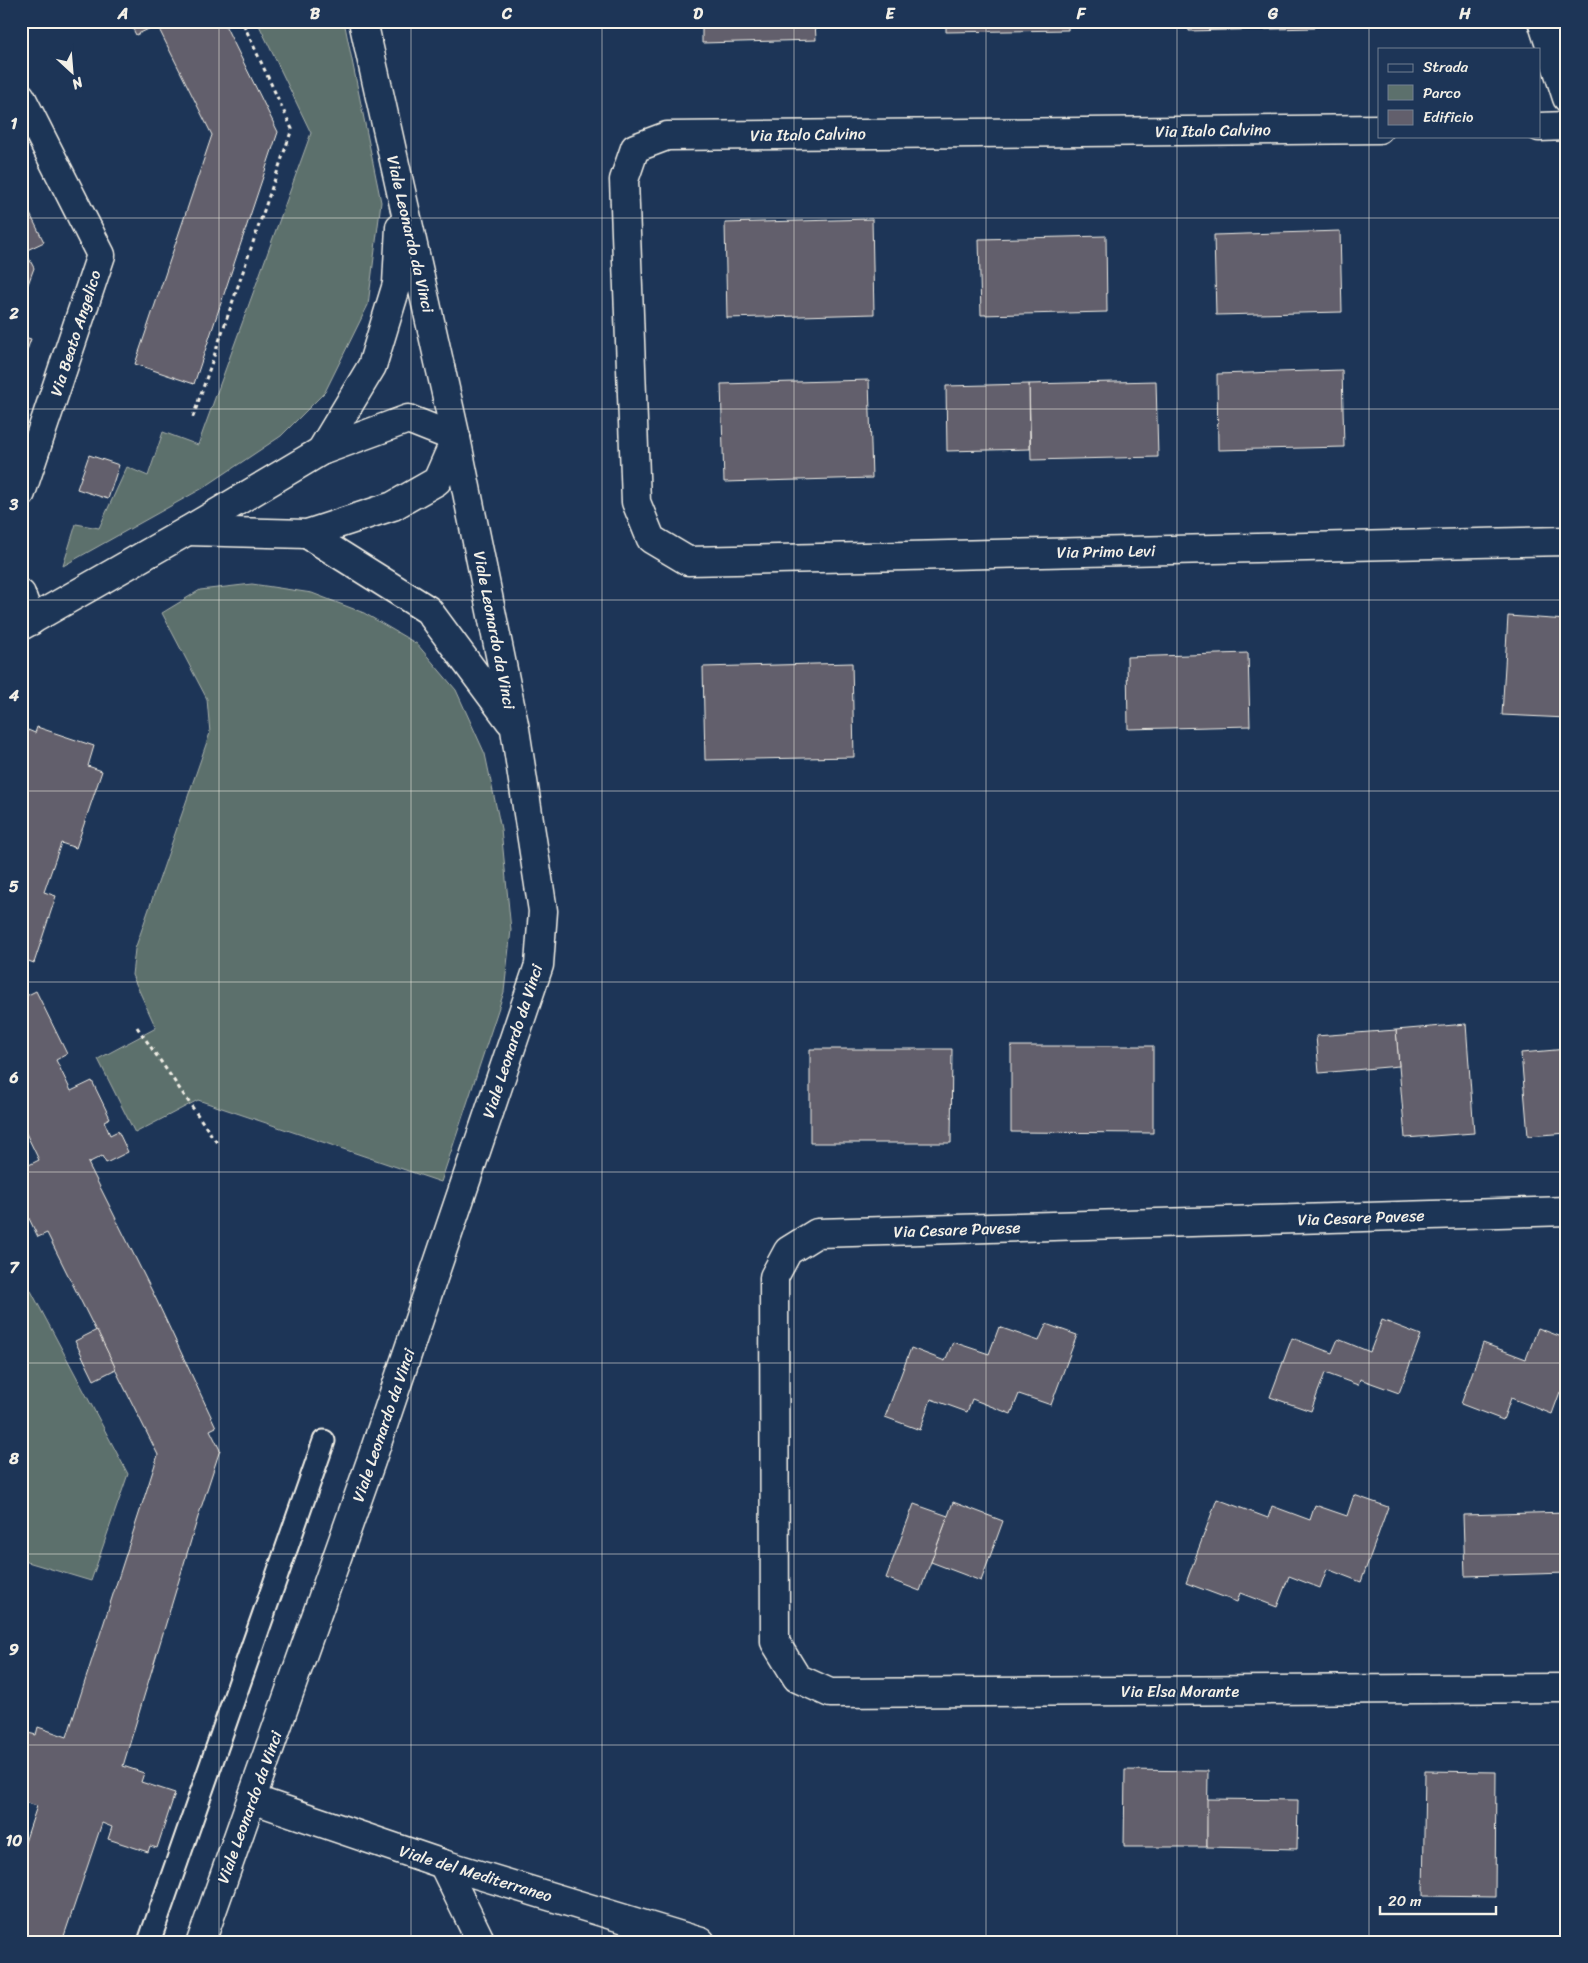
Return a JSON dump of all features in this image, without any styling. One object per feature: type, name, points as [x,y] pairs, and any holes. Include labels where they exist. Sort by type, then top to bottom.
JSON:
[{"type":"street","name":"Viale Leonardo da Vinci","points":[[201,1942],[374,1452],[539,965],[543,911],[515,729],[456,438],[363,21]]},
{"type":"street","points":[[1542,21],[1567,98]]},
{"type":"street","name":"Via Beato Angelico","points":[[21,97],[101,255],[21,494]]},
{"type":"street","points":[[1540,127],[1567,126]]},
{"type":"street","name":"Via Italo Calvino","points":[[651,539],[636,502],[624,180],[635,148],[666,136],[1378,128]]},
{"type":"street","points":[[321,451],[372,366],[397,284],[401,190]]},
{"type":"street","points":[[21,594],[26,623],[187,531],[321,451],[408,419],[456,438],[437,480],[393,506],[307,534],[187,531]]},
{"type":"street","points":[[307,534],[428,610],[515,729]]},
{"type":"street","name":"Via Primo Levi","points":[[651,539],[688,561],[1567,541]]},
{"type":"street","name":"Via Cesare Pavese","points":[[797,1678],[775,1642],[774,1277],[788,1251],[817,1232],[1567,1211]]},
{"type":"street","name":"Via Elsa Morante","points":[[797,1678],[830,1694],[1567,1688]]},
{"type":"street","name":"Viale del Mediterraneo","points":[[252,1799],[443,1864],[701,1942]]},
{"type":"street","points":[[443,1864],[481,1942]]},
{"type":"lane","points":[[149,1942],[324,1441]]},
{"type":"path","points":[[193,417],[292,129],[242,21]]},
{"type":"path","points":[[137,1028],[217,1143]]},
{"type":"green space","points":[[257,21],[344,21],[381,202],[368,305],[325,392],[281,436],[203,488],[63,566],[76,524],[99,528],[127,467],[148,476],[163,432],[198,445],[311,133]]},
{"type":"green space","points":[[252,584],[312,593],[364,613],[417,644],[456,690],[485,754],[501,829],[511,930],[504,992],[441,1182],[198,1100],[135,1133],[98,1059],[156,1028],[132,975],[135,949],[210,733],[207,699],[162,613],[200,590]]},
{"type":"green space","points":[[21,1272],[128,1474],[91,1581],[21,1560]]},
{"type":"building","points":[[129,21],[223,21],[278,132],[194,384],[135,364],[212,135],[157,25],[136,35]]},
{"type":"building","points":[[702,21],[815,21],[816,40],[702,43]]},
{"type":"building","points":[[946,21],[1068,21],[1068,30],[946,32]]},
{"type":"building","points":[[1188,21],[1314,21],[1314,28],[1189,31]]},
{"type":"building","points":[[25,204],[44,242],[25,251],[34,268],[21,303],[21,206]]},
{"type":"building","points":[[872,219],[874,314],[727,318],[725,223]]},
{"type":"building","points":[[1340,231],[1342,312],[1216,315],[1214,235]]},
{"type":"building","points":[[1106,236],[1107,312],[981,315],[979,239]]},
{"type":"building","points":[[21,336],[31,339],[21,367]]},
{"type":"building","points":[[1342,370],[1344,447],[1218,450],[1217,374]]},
{"type":"building","points":[[869,380],[872,478],[724,482],[721,384]]},
{"type":"building","points":[[1156,381],[1158,457],[1031,460],[1029,384]]},
{"type":"building","points":[[1029,384],[1030,449],[947,451],[946,386]]},
{"type":"building","points":[[89,455],[119,465],[108,499],[77,489]]},
{"type":"building","points":[[1508,616],[1567,620],[1567,718],[1502,715]]},
{"type":"building","points":[[1248,653],[1250,726],[1128,729],[1127,657]]},
{"type":"building","points":[[852,663],[854,757],[705,760],[703,667]]},
{"type":"building","points":[[37,727],[94,746],[88,766],[102,771],[76,848],[61,843],[44,892],[56,896],[34,963],[23,959],[21,964],[21,749],[28,730],[35,733]]},
{"type":"building","points":[[21,990],[24,997],[36,991],[67,1054],[56,1060],[71,1091],[92,1081],[110,1118],[104,1121],[110,1135],[118,1131],[128,1152],[106,1163],[102,1156],[88,1163],[157,1301],[216,1427],[210,1430],[220,1450],[123,1766],[144,1773],[141,1782],[175,1793],[157,1848],[150,1846],[148,1852],[108,1839],[112,1827],[102,1823],[62,1942],[21,1942],[21,1854],[37,1806],[21,1801],[21,1731],[36,1735],[38,1727],[67,1737],[158,1455],[47,1233],[38,1237],[21,1202],[21,1169],[39,1160],[21,1123]]},
{"type":"building","points":[[1466,1024],[1474,1133],[1405,1138],[1396,1030]]},
{"type":"building","points":[[1396,1030],[1399,1066],[1319,1073],[1316,1036]]},
{"type":"building","points":[[1011,1046],[1153,1046],[1153,1133],[1011,1132]]},
{"type":"building","points":[[810,1049],[952,1049],[951,1143],[810,1143]]},
{"type":"building","points":[[1567,1049],[1567,1133],[1528,1136],[1521,1053]]},
{"type":"building","points":[[1382,1320],[1421,1335],[1399,1393],[1360,1379],[1358,1385],[1325,1373],[1311,1411],[1270,1397],[1292,1338],[1332,1353],[1338,1339],[1370,1352]]},
{"type":"building","points":[[1046,1324],[1077,1335],[1051,1405],[1019,1394],[1011,1414],[972,1399],[967,1412],[931,1399],[920,1430],[885,1417],[911,1348],[945,1361],[953,1342],[989,1354],[999,1327],[1039,1341]]},
{"type":"building","points":[[1538,1328],[1567,1339],[1567,1394],[1560,1392],[1552,1414],[1511,1398],[1503,1420],[1461,1404],[1483,1343],[1526,1359]]},
{"type":"building","points":[[97,1330],[116,1369],[94,1380],[75,1341]]},
{"type":"building","points":[[1354,1495],[1388,1507],[1361,1582],[1327,1569],[1320,1588],[1289,1576],[1277,1607],[1240,1593],[1237,1602],[1186,1583],[1217,1499],[1268,1518],[1272,1506],[1310,1520],[1315,1505],[1347,1516]]},
{"type":"building","points":[[953,1502],[1003,1521],[981,1581],[931,1562]]},
{"type":"building","points":[[914,1504],[948,1516],[920,1591],[886,1578]]},
{"type":"building","points":[[1567,1512],[1567,1573],[1465,1576],[1463,1515]]},
{"type":"building","points":[[1125,1770],[1208,1771],[1207,1847],[1124,1847]]},
{"type":"building","points":[[1425,1771],[1496,1772],[1495,1897],[1423,1896]]},
{"type":"building","points":[[1207,1799],[1298,1800],[1297,1849],[1207,1847]]}]
